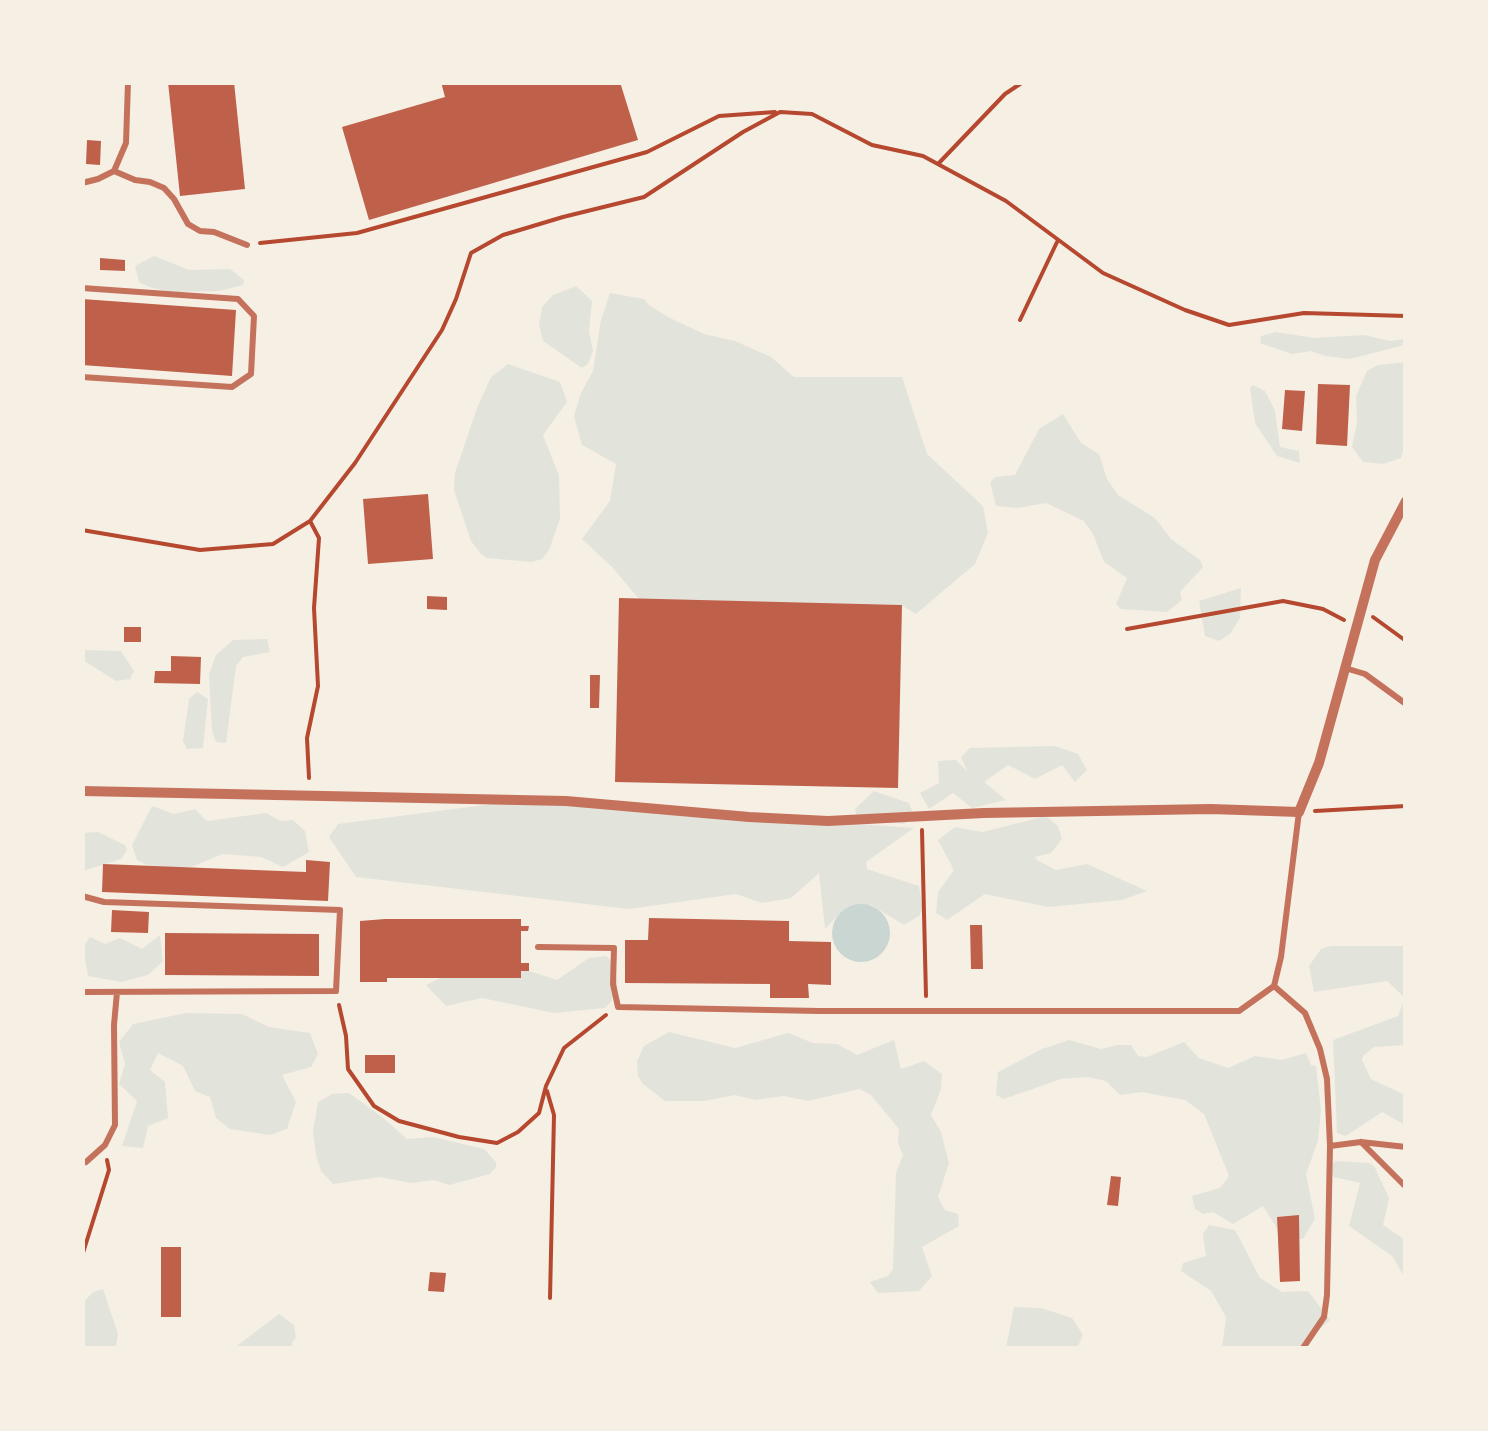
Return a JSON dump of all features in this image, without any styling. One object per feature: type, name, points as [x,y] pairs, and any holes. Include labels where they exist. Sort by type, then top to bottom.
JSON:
[{"type":"street","points":[[82,790],[566,800],[828,821],[1211,810],[1299,812],[1319,763],[1375,560],[1406,501]]},
{"type":"lane","points":[[82,184],[114,171],[126,144],[128,82]]},
{"type":"lane","points":[[114,171],[164,188],[188,224],[200,231],[214,232],[246,245]]},
{"type":"lane","points":[[82,288],[238,299],[254,316],[251,374],[232,387],[82,378]]},
{"type":"lane","points":[[1345,668],[1365,674],[1406,704]]},
{"type":"lane","points":[[538,946],[614,948],[613,984],[618,1007],[1239,1011],[1274,986],[1299,812]]},
{"type":"lane","points":[[82,896],[104,902],[340,910],[336,991],[82,992]]},
{"type":"lane","points":[[1274,986],[1305,1013],[1327,1079],[1328,1295],[1324,1317],[1302,1348]]},
{"type":"lane","points":[[82,1163],[106,1145],[115,1126],[117,992]]},
{"type":"lane","points":[[1330,1146],[1361,1142],[1406,1147]]},
{"type":"lane","points":[[1361,1142],[1406,1188]]},
{"type":"path","points":[[938,164],[1006,94],[1023,82]]},
{"type":"path","points":[[82,530],[200,550],[273,544],[310,522],[356,463],[442,330],[471,254],[503,236],[644,197],[780,112]]},
{"type":"path","points":[[246,245],[356,234],[647,152],[719,116],[780,112],[812,114],[872,145],[923,156],[1006,201],[1102,274],[1229,325],[1304,312],[1406,316]]},
{"type":"path","points":[[1020,320],[1058,240]]},
{"type":"path","points":[[310,522],[320,538],[314,608],[318,686],[308,738],[310,796]]},
{"type":"path","points":[[1127,629],[1283,601],[1322,609],[1357,628]]},
{"type":"path","points":[[1362,607],[1406,641]]},
{"type":"path","points":[[1299,812],[1406,806]]},
{"type":"path","points":[[922,816],[926,1010]]},
{"type":"path","points":[[336,991],[346,1036],[348,1069],[374,1106],[399,1121],[497,1143],[518,1132],[539,1113],[546,1086],[564,1048],[618,1007]]},
{"type":"path","points":[[546,1086],[554,1115],[550,1298]]},
{"type":"path","points":[[82,1256],[109,1170],[106,1145]]},
{"type":"shaded area","points":[[154,256],[189,270],[230,269],[244,280],[243,285],[219,291],[170,292],[149,287],[139,282],[135,266]]},
{"type":"shaded area","points":[[576,286],[592,301],[589,331],[593,351],[582,368],[543,341],[539,325],[542,307],[553,295]]},
{"type":"shaded area","points":[[610,293],[644,299],[668,317],[704,334],[735,341],[771,357],[794,377],[902,377],[927,454],[983,506],[988,533],[975,564],[916,614],[901,605],[639,599],[582,539],[610,501],[616,464],[582,445],[574,416],[593,371],[601,320]]},
{"type":"shaded area","points":[[1276,332],[1314,338],[1364,335],[1390,341],[1405,339],[1405,345],[1350,359],[1311,351],[1292,354],[1260,343],[1261,336]]},
{"type":"shaded area","points":[[1405,362],[1406,440],[1401,458],[1383,464],[1363,462],[1352,447],[1357,423],[1356,396],[1367,371],[1378,365]]},
{"type":"shaded area","points":[[508,364],[560,382],[567,402],[543,435],[559,476],[560,519],[549,550],[542,559],[532,562],[487,558],[481,554],[471,541],[454,490],[455,473],[477,408],[491,377]]},
{"type":"shaded area","points":[[1253,385],[1265,391],[1275,411],[1280,447],[1299,451],[1300,463],[1277,456],[1255,423],[1250,388]]},
{"type":"shaded area","points":[[1063,414],[1081,443],[1099,454],[1107,479],[1118,495],[1155,518],[1171,539],[1200,560],[1203,567],[1180,592],[1182,600],[1167,612],[1121,609],[1116,604],[1127,578],[1104,562],[1084,521],[1046,503],[1017,508],[996,506],[990,483],[995,477],[1015,475],[1039,429]]},
{"type":"shaded area","points":[[1241,588],[1240,618],[1230,634],[1219,641],[1205,636],[1199,601]]},
{"type":"shaded area","points":[[267,639],[270,652],[243,657],[236,666],[226,743],[216,742],[209,674],[216,655],[233,640]]},
{"type":"shaded area","points":[[82,650],[121,651],[134,671],[130,679],[116,681],[83,660]]},
{"type":"shaded area","points":[[197,692],[208,699],[203,748],[187,749],[183,741],[189,699]]},
{"type":"shaded area","points":[[1055,746],[1078,754],[1087,770],[1075,782],[1062,765],[1035,779],[1008,765],[984,782],[1006,800],[972,808],[953,793],[929,809],[920,793],[939,783],[938,761],[956,760],[967,771],[961,757],[970,748]]},
{"type":"shaded area","points":[[874,791],[909,803],[914,816],[904,824],[856,814],[855,809]]},
{"type":"shaded area","points":[[523,800],[914,828],[866,862],[867,869],[919,886],[923,909],[904,925],[871,905],[842,911],[825,929],[819,873],[791,898],[762,903],[736,894],[629,909],[356,877],[329,837],[338,824]]},
{"type":"shaded area","points":[[152,806],[174,814],[195,809],[207,821],[266,813],[281,821],[293,820],[305,831],[309,852],[283,867],[261,857],[223,854],[186,869],[147,865],[137,860],[132,845]]},
{"type":"shaded area","points":[[1046,816],[1058,826],[1062,839],[1051,853],[1035,857],[1037,860],[1056,870],[1087,864],[1147,891],[1122,900],[1048,907],[985,894],[947,920],[936,913],[938,892],[954,870],[938,840],[955,827],[982,832]]},
{"type":"shaded area","points":[[98,832],[125,845],[127,850],[121,859],[83,871],[83,833]]},
{"type":"shaded area","points":[[861,904],[882,912],[890,933],[882,954],[861,962],[840,954],[832,933],[840,912]]},
{"type":"shaded area","points":[[160,935],[163,961],[148,975],[121,982],[88,976],[83,947],[90,937],[105,944],[120,938],[142,949]]},
{"type":"shaded area","points":[[1405,946],[1405,998],[1387,981],[1314,992],[1309,966],[1321,949]]},
{"type":"shaded area","points":[[606,956],[618,982],[605,1008],[554,1013],[482,998],[446,1006],[426,985],[460,968],[529,971],[557,980],[589,958]]},
{"type":"shaded area","points":[[1405,998],[1405,1045],[1374,1047],[1362,1060],[1371,1079],[1405,1095],[1405,1125],[1382,1112],[1346,1136],[1337,1133],[1333,1040],[1398,1016]]},
{"type":"shaded area","points":[[186,1013],[242,1014],[269,1027],[310,1033],[318,1054],[311,1067],[282,1075],[296,1102],[287,1129],[270,1135],[230,1129],[216,1118],[210,1097],[195,1091],[183,1066],[158,1053],[150,1070],[165,1082],[168,1118],[148,1126],[143,1148],[122,1146],[137,1101],[119,1084],[125,1064],[119,1042],[133,1024]]},
{"type":"shaded area","points":[[669,1032],[735,1048],[788,1033],[813,1043],[837,1044],[857,1055],[894,1040],[901,1069],[924,1061],[942,1074],[931,1115],[941,1132],[949,1163],[938,1197],[945,1210],[958,1214],[959,1226],[922,1247],[932,1276],[919,1291],[878,1293],[870,1282],[888,1276],[893,1269],[896,1173],[903,1155],[898,1143],[899,1129],[871,1095],[859,1089],[808,1101],[784,1096],[755,1100],[735,1095],[704,1101],[665,1101],[643,1084],[637,1061],[644,1046]]},
{"type":"shaded area","points":[[1069,1040],[1101,1049],[1131,1045],[1138,1056],[1147,1057],[1184,1042],[1199,1058],[1228,1068],[1255,1056],[1282,1060],[1306,1053],[1311,1065],[1316,1066],[1321,1110],[1318,1141],[1306,1174],[1315,1219],[1303,1239],[1283,1238],[1263,1206],[1233,1224],[1213,1212],[1203,1214],[1195,1209],[1192,1196],[1220,1188],[1229,1176],[1204,1114],[1185,1100],[1142,1092],[1120,1095],[1106,1081],[1087,1077],[1061,1079],[1004,1099],[996,1095],[998,1072]]},
{"type":"shaded area","points":[[349,1093],[407,1139],[433,1137],[484,1149],[496,1167],[490,1174],[449,1185],[434,1180],[411,1183],[380,1177],[333,1184],[321,1171],[316,1155],[313,1131],[318,1102],[332,1094]]},
{"type":"shaded area","points":[[1335,1161],[1374,1166],[1389,1198],[1383,1225],[1405,1240],[1405,1278],[1392,1256],[1349,1226],[1360,1183],[1334,1177],[1329,1168]]},
{"type":"shaded area","points":[[1209,1225],[1235,1230],[1260,1278],[1282,1292],[1308,1291],[1330,1320],[1300,1347],[1222,1348],[1226,1317],[1211,1291],[1181,1271],[1183,1263],[1206,1256],[1203,1234]]},
{"type":"shaded area","points":[[103,1289],[118,1334],[116,1347],[83,1348],[83,1303],[93,1292]]},
{"type":"shaded area","points":[[1014,1307],[1041,1308],[1072,1318],[1083,1335],[1077,1348],[1006,1348]]},
{"type":"shaded area","points":[[279,1314],[294,1325],[293,1348],[234,1348]]},
{"type":"building","points":[[168,82],[234,82],[245,189],[180,196]]},
{"type":"building","points":[[441,82],[620,82],[638,140],[369,220],[342,127],[445,97]]},
{"type":"building","points":[[87,140],[101,141],[100,165],[86,164]]},
{"type":"building","points":[[100,258],[125,260],[125,271],[100,270]]},
{"type":"building","points":[[82,299],[236,310],[232,376],[82,365]]},
{"type":"building","points":[[1318,384],[1350,385],[1347,446],[1316,444]]},
{"type":"building","points":[[1285,390],[1305,391],[1302,431],[1282,429]]},
{"type":"building","points":[[428,494],[433,559],[368,564],[363,499]]},
{"type":"building","points":[[427,596],[447,597],[447,610],[427,609]]},
{"type":"building","points":[[619,598],[902,605],[898,788],[615,782]]},
{"type":"building","points":[[124,627],[141,627],[141,642],[124,642]]},
{"type":"building","points":[[171,656],[201,657],[200,684],[154,683],[155,671],[171,671]]},
{"type":"building","points":[[590,675],[600,675],[599,708],[590,708]]},
{"type":"building","points":[[306,860],[330,862],[328,901],[102,892],[103,864],[306,872]]},
{"type":"building","points":[[112,910],[149,912],[148,933],[111,932]]},
{"type":"building","points":[[649,918],[789,921],[789,941],[831,942],[831,985],[808,984],[809,998],[770,998],[770,984],[625,983],[625,940],[648,940]]},
{"type":"building","points":[[521,919],[521,926],[529,926],[528,931],[521,931],[521,963],[529,963],[529,971],[521,971],[521,978],[387,978],[387,982],[360,982],[360,921]]},
{"type":"building","points":[[970,925],[982,925],[983,969],[971,969]]},
{"type":"building","points":[[165,933],[319,934],[319,976],[165,975]]},
{"type":"building","points":[[365,1055],[395,1055],[395,1073],[365,1073]]},
{"type":"building","points":[[1111,1176],[1121,1177],[1118,1206],[1107,1205]]},
{"type":"building","points":[[1299,1215],[1300,1281],[1280,1282],[1277,1217]]},
{"type":"building","points":[[161,1247],[181,1247],[181,1317],[161,1317]]},
{"type":"building","points":[[430,1272],[446,1273],[444,1292],[428,1291]]}]
